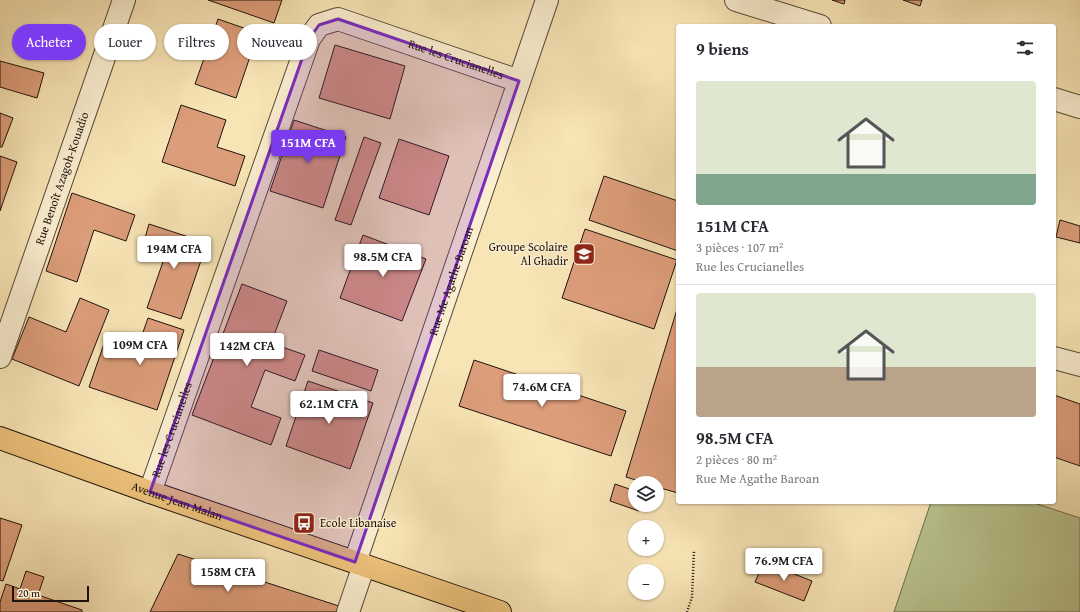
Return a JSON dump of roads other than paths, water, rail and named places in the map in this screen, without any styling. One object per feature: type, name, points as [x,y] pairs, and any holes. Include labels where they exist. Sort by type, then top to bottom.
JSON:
[{"type":"main road","name":"Avenue Jean Malan","points":[[0,438],[150,492],[500,612]]},
{"type":"street","name":"Rue Benoît Azagoh-Kouadio","points":[[0,357],[124,0]]},
{"type":"street","name":"Rue Me Agathe Baroan","points":[[348,612],[359,564],[547,0]]},
{"type":"street","points":[[736,0],[814,24]]},
{"type":"street","name":"Rue les Crucianelles","points":[[150,492],[309,40],[319,25],[338,19],[519,81]]},
{"type":"street","points":[[1056,99],[1080,107]]},
{"type":"street","points":[[1056,359],[1080,365]]},
{"type":"place","name":"Groupe Scolaire Al Ghadir","points":[[584,254]]},
{"type":"place","name":"Ecole Libanaise","points":[[304,523]]}]
